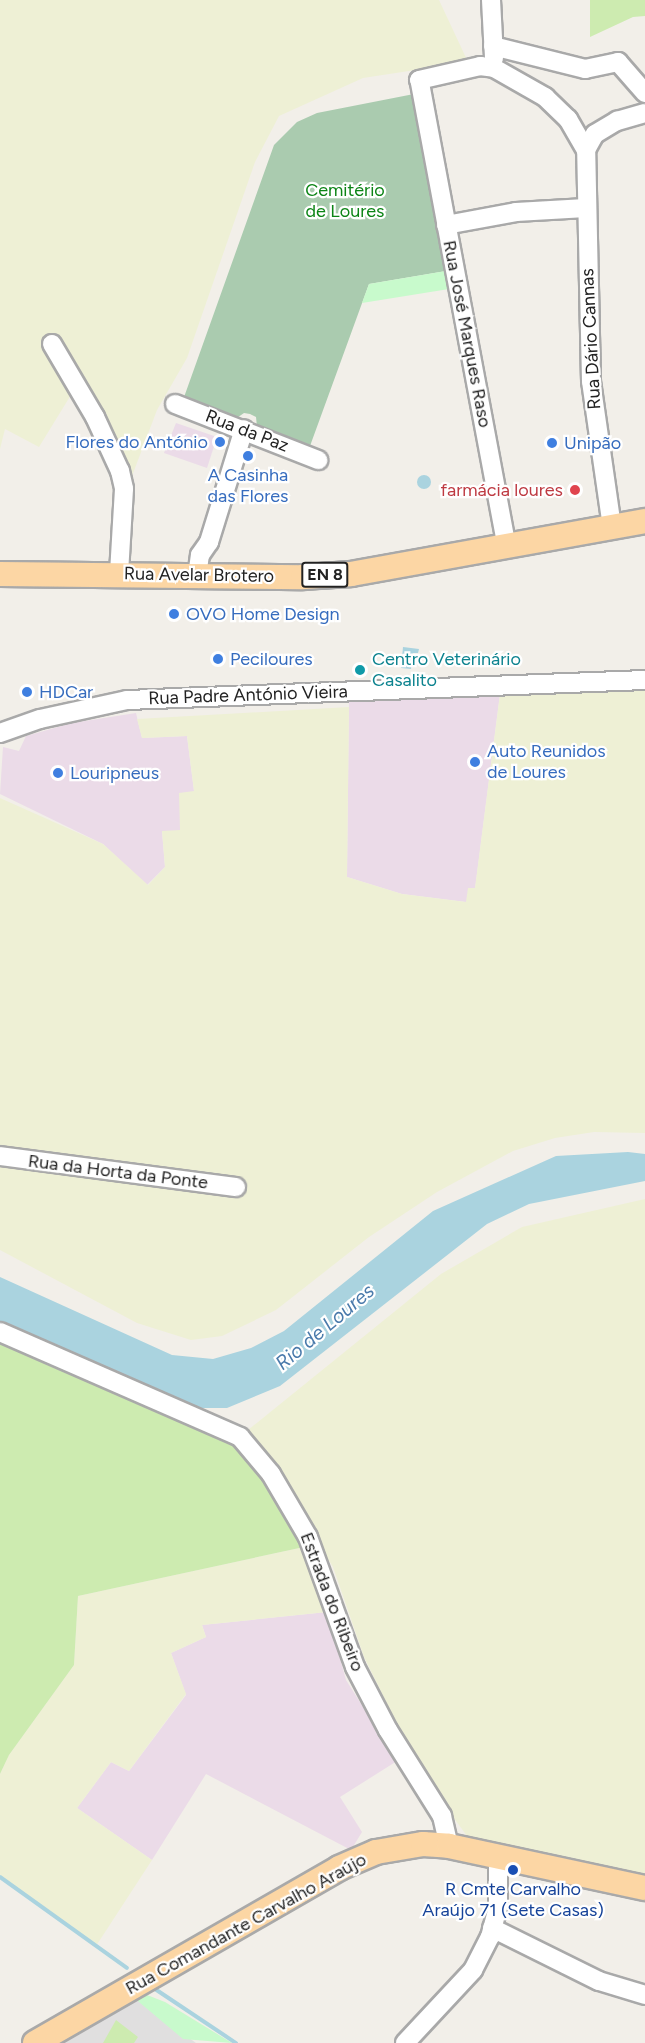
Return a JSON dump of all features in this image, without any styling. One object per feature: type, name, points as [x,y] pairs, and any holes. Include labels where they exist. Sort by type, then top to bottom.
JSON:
[{"type":"main road","name":"Rua Avelar Brotero","points":[[0,574],[204,576],[351,574],[507,548],[645,521]]},
{"type":"main road","name":"Rua Comandante Carvalho Araújo","points":[[35,2043],[356,1860],[400,1846],[449,1846],[645,1888]]},
{"type":"street","points":[[491,0],[494,68]]},
{"type":"street","points":[[493,46],[585,69],[618,62],[645,93]]},
{"type":"street","points":[[446,225],[419,81],[480,66],[494,68],[546,97],[568,119],[586,150]]},
{"type":"street","points":[[586,150],[594,134],[617,121],[645,112]]},
{"type":"street","name":"Rua Dário Cannas","points":[[586,150],[591,381],[612,527]]},
{"type":"street","name":"Rua José Marques Raso","points":[[507,548],[446,225],[516,212],[586,208]]},
{"type":"street","points":[[52,344],[95,417],[120,471],[124,489],[118,574]]},
{"type":"street","name":"Rua da Paz","points":[[175,404],[244,429],[318,460]]},
{"type":"street","points":[[204,576],[213,557],[209,542],[244,429]]},
{"type":"street","name":"Rua Padre António Vieira","points":[[0,733],[51,716],[127,700],[645,680]]},
{"type":"street","name":"Rua da Horta da Ponte","points":[[0,1156],[236,1187]]},
{"type":"street","name":"Estrada do Ribeiro","points":[[0,1332],[240,1437],[271,1474],[308,1537],[355,1667],[388,1730],[442,1816],[449,1846]]},
{"type":"street","points":[[405,2043],[473,1970],[492,1928],[498,1908],[498,1856]]},
{"type":"street","points":[[492,1928],[599,1981],[645,1995]]},
{"type":"shaded area","points":[[176,423],[217,437],[207,468],[164,453]]},
{"type":"shaded area","points":[[500,694],[475,889],[466,902],[402,894],[347,877],[349,701]]},
{"type":"shaded area","points":[[136,713],[142,738],[187,736],[194,791],[180,831],[162,831],[165,867],[147,885],[103,844],[0,794],[3,747],[19,751],[26,736],[72,723]]},
{"type":"shaded area","points":[[327,1612],[346,1680],[397,1761],[340,1797],[362,1832],[351,1850],[206,1774],[152,1860],[77,1808],[111,1762],[129,1771],[186,1695],[171,1653],[206,1637],[202,1625]]},
{"type":"shaded area","points":[[133,1997],[196,2043],[52,2043]]},
{"type":"green space","points":[[0,0],[439,0],[468,62],[363,78],[279,116],[255,162],[187,358],[157,410],[132,476],[74,390],[39,447],[5,429],[0,449]]},
{"type":"green space","points":[[590,0],[645,0],[645,16],[633,17],[590,37]]},
{"type":"green space","name":"Cemitério de Loures","points":[[414,94],[446,271],[369,284],[310,446],[257,427],[256,417],[250,414],[244,413],[231,422],[183,400],[274,145],[297,122],[317,113]]},
{"type":"green space","points":[[446,271],[449,289],[362,303],[369,284]]},
{"type":"green space","points":[[645,690],[645,1133],[594,1132],[555,1138],[513,1151],[437,1192],[369,1237],[276,1310],[222,1336],[191,1340],[137,1323],[0,1250],[0,798],[103,844],[148,885],[165,867],[162,831],[180,830],[179,793],[194,791],[187,736],[142,738],[137,719],[349,707],[347,877],[402,894],[466,902],[468,888],[475,888],[500,694]]},
{"type":"green space","points":[[645,1199],[645,1880],[467,1836],[437,1795],[397,1724],[364,1657],[333,1567],[248,1430],[441,1274],[522,1227]]},
{"type":"green space","points":[[0,1332],[240,1437],[304,1547],[78,1596],[74,1665],[9,1755],[0,1774]]},
{"type":"green space","points":[[304,1547],[327,1612],[202,1625],[206,1637],[171,1653],[186,1694],[129,1771],[111,1762],[77,1808],[152,1860],[96,1946],[0,1877],[0,1774],[9,1755],[74,1665],[78,1596]]},
{"type":"green space","points":[[142,1993],[165,2002],[232,2043],[183,2039],[133,1997]]},
{"type":"green space","points":[[116,2020],[138,2037],[134,2043],[103,2043]]},
{"type":"water","points":[[424,475],[429,477],[431,482],[429,487],[424,489],[419,487],[417,482],[419,477]]},
{"type":"water","points":[[403,647],[419,649],[418,653],[413,653],[411,669],[401,668]]},
{"type":"water","name":"Rio de Loures","points":[[628,1152],[645,1154],[645,1181],[529,1204],[487,1224],[280,1386],[227,1408],[191,1408],[0,1325],[0,1277],[172,1355],[213,1359],[251,1348],[284,1331],[433,1211],[556,1156]]},
{"type":"waterway","points":[[0,1877],[127,1968]]},
{"type":"waterway","points":[[152,1987],[236,2043]]},
{"type":"place","name":"Flores do António","points":[[220,442]]},
{"type":"place","name":"Unipão","points":[[552,443]]},
{"type":"place","name":"A Casinha das Flores","points":[[248,456]]},
{"type":"place","name":"farmácia loures","points":[[575,490]]},
{"type":"place","name":"OVO Home Design","points":[[174,614]]},
{"type":"place","name":"Peciloures","points":[[218,659]]},
{"type":"place","name":"Centro Veterinário Casalito","points":[[360,670]]},
{"type":"place","name":"HDCar","points":[[27,692]]},
{"type":"place","name":"Auto Reunidos de Loures","points":[[475,762]]},
{"type":"place","name":"Louripneus","points":[[58,773]]},
{"type":"place","name":"R Cmte Carvalho Araújo 71 (Sete Casas)","points":[[513,1870]]}]
